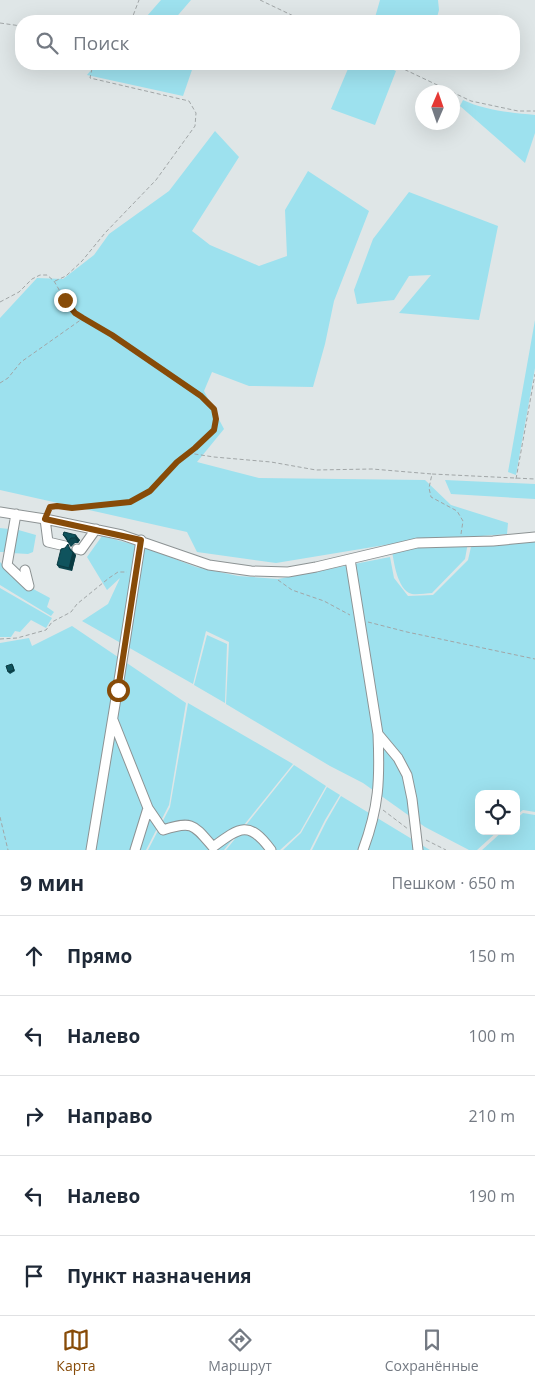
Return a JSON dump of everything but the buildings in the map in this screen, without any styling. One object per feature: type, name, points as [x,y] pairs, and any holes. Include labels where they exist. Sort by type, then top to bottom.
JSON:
[{"type":"street","points":[[0,512],[96,529],[141,540],[210,565],[251,571],[288,572],[417,543],[512,540],[535,537]]},
{"type":"street","points":[[16,514],[7,565],[29,586],[25,570]]},
{"type":"street","points":[[45,519],[48,542],[65,546]]},
{"type":"street","points":[[77,549],[81,550],[96,529]]},
{"type":"street","points":[[91,850],[141,540]]},
{"type":"street","points":[[350,559],[378,734],[380,772],[377,805],[363,850]]},
{"type":"street","points":[[113,720],[148,808],[164,830],[188,824],[198,830],[213,846],[235,831],[250,831],[261,836],[271,850]]},
{"type":"street","points":[[378,734],[398,758],[407,775],[418,850]]},
{"type":"street","points":[[135,850],[148,808]]},
{"type":"path","points":[[133,15],[139,0]]},
{"type":"path","points":[[260,0],[291,15]]},
{"type":"path","points":[[0,23],[15,25]]},
{"type":"path","points":[[54,281],[66,276],[82,261],[105,233],[156,180],[195,126],[196,113],[189,101],[90,78],[92,70]]},
{"type":"path","points":[[406,70],[471,101],[518,111],[535,111]]},
{"type":"path","points":[[0,302],[19,292],[40,274],[47,275],[54,281],[75,313],[112,335],[201,396],[214,409],[216,419],[214,430],[188,452],[150,491],[130,502],[72,508],[50,507],[45,519]]},
{"type":"path","points":[[0,383],[8,378],[21,362],[83,318]]},
{"type":"path","points":[[516,479],[535,374]]},
{"type":"path","points":[[188,452],[214,457],[271,462],[316,470],[372,469],[535,479]]},
{"type":"path","points":[[432,474],[429,488],[431,497],[457,511],[463,521],[460,542]]},
{"type":"path","points":[[0,639],[17,638],[46,630],[52,622],[71,612],[77,604],[118,572],[136,573]]},
{"type":"path","points":[[278,581],[292,590],[324,601],[360,620],[535,659]]},
{"type":"path","points":[[0,817],[8,850]]},
{"type":"shaded area","points":[[161,0],[191,0],[178,15],[148,15]]},
{"type":"shaded area","points":[[380,0],[438,0],[438,15],[376,15]]},
{"type":"shaded area","points":[[91,70],[192,70],[183,96],[87,75]]},
{"type":"shaded area","points":[[347,70],[396,71],[375,125],[331,109]]},
{"type":"shaded area","points":[[463,100],[489,109],[535,115],[535,133],[525,163],[460,106]]},
{"type":"shaded area","points":[[215,131],[239,157],[192,231],[210,245],[259,266],[287,256],[285,210],[308,171],[369,211],[334,301],[313,387],[249,386],[212,372],[204,391],[224,429],[197,462],[259,478],[425,480],[451,505],[508,523],[507,534],[469,537],[465,559],[432,593],[412,594],[402,586],[396,572],[391,544],[276,563],[197,552],[187,532],[0,490],[0,318],[37,278],[63,279],[94,255],[109,234],[169,191]]},
{"type":"shaded area","points":[[409,192],[498,226],[479,320],[399,313],[431,275],[409,276],[394,300],[357,304],[354,290],[373,239]]},
{"type":"shaded area","points":[[535,320],[535,368],[516,475],[508,472]]},
{"type":"shaded area","points":[[445,480],[535,484],[535,499],[451,494]]},
{"type":"shaded area","points":[[0,528],[9,529],[5,552],[0,552]]},
{"type":"shaded area","points":[[15,529],[36,535],[33,552],[28,554],[11,553]]},
{"type":"shaded area","points":[[102,536],[146,548],[196,567],[238,576],[278,579],[390,557],[394,578],[408,596],[433,595],[468,560],[471,547],[535,541],[535,812],[523,810],[520,812],[520,790],[475,790],[475,835],[494,835],[477,850],[469,850],[425,827],[363,783],[330,766],[226,704],[229,642],[206,631],[193,684],[82,621],[108,604],[120,578],[107,590],[87,557]]},
{"type":"shaded area","points":[[0,562],[24,584],[50,598],[47,607],[54,612],[51,616],[0,585]]},
{"type":"shaded area","points":[[0,588],[52,618],[46,628],[31,620],[20,632],[15,631],[11,637],[0,637]]},
{"type":"shaded area","points":[[72,626],[186,703],[169,805],[146,850],[0,850],[0,643],[29,638],[32,646]]},
{"type":"shaded area","points":[[207,635],[227,644],[225,703],[194,685]]},
{"type":"shaded area","points":[[188,703],[293,764],[224,850],[148,850],[170,807]]},
{"type":"shaded area","points":[[294,765],[326,786],[300,832],[280,850],[226,850]]},
{"type":"shaded area","points":[[327,787],[340,795],[310,850],[283,850],[301,833]]},
{"type":"shaded area","points":[[341,796],[430,850],[312,850]]},
{"type":"shaded area","points":[[523,813],[535,815],[535,850],[482,850],[499,835],[520,835],[520,816]]},
{"type":"route","points":[[65,300],[75,313],[112,335],[201,396],[214,409],[216,419],[214,430],[177,462],[150,491],[130,502],[72,508],[50,507],[45,519],[141,540],[118,690]]}]
